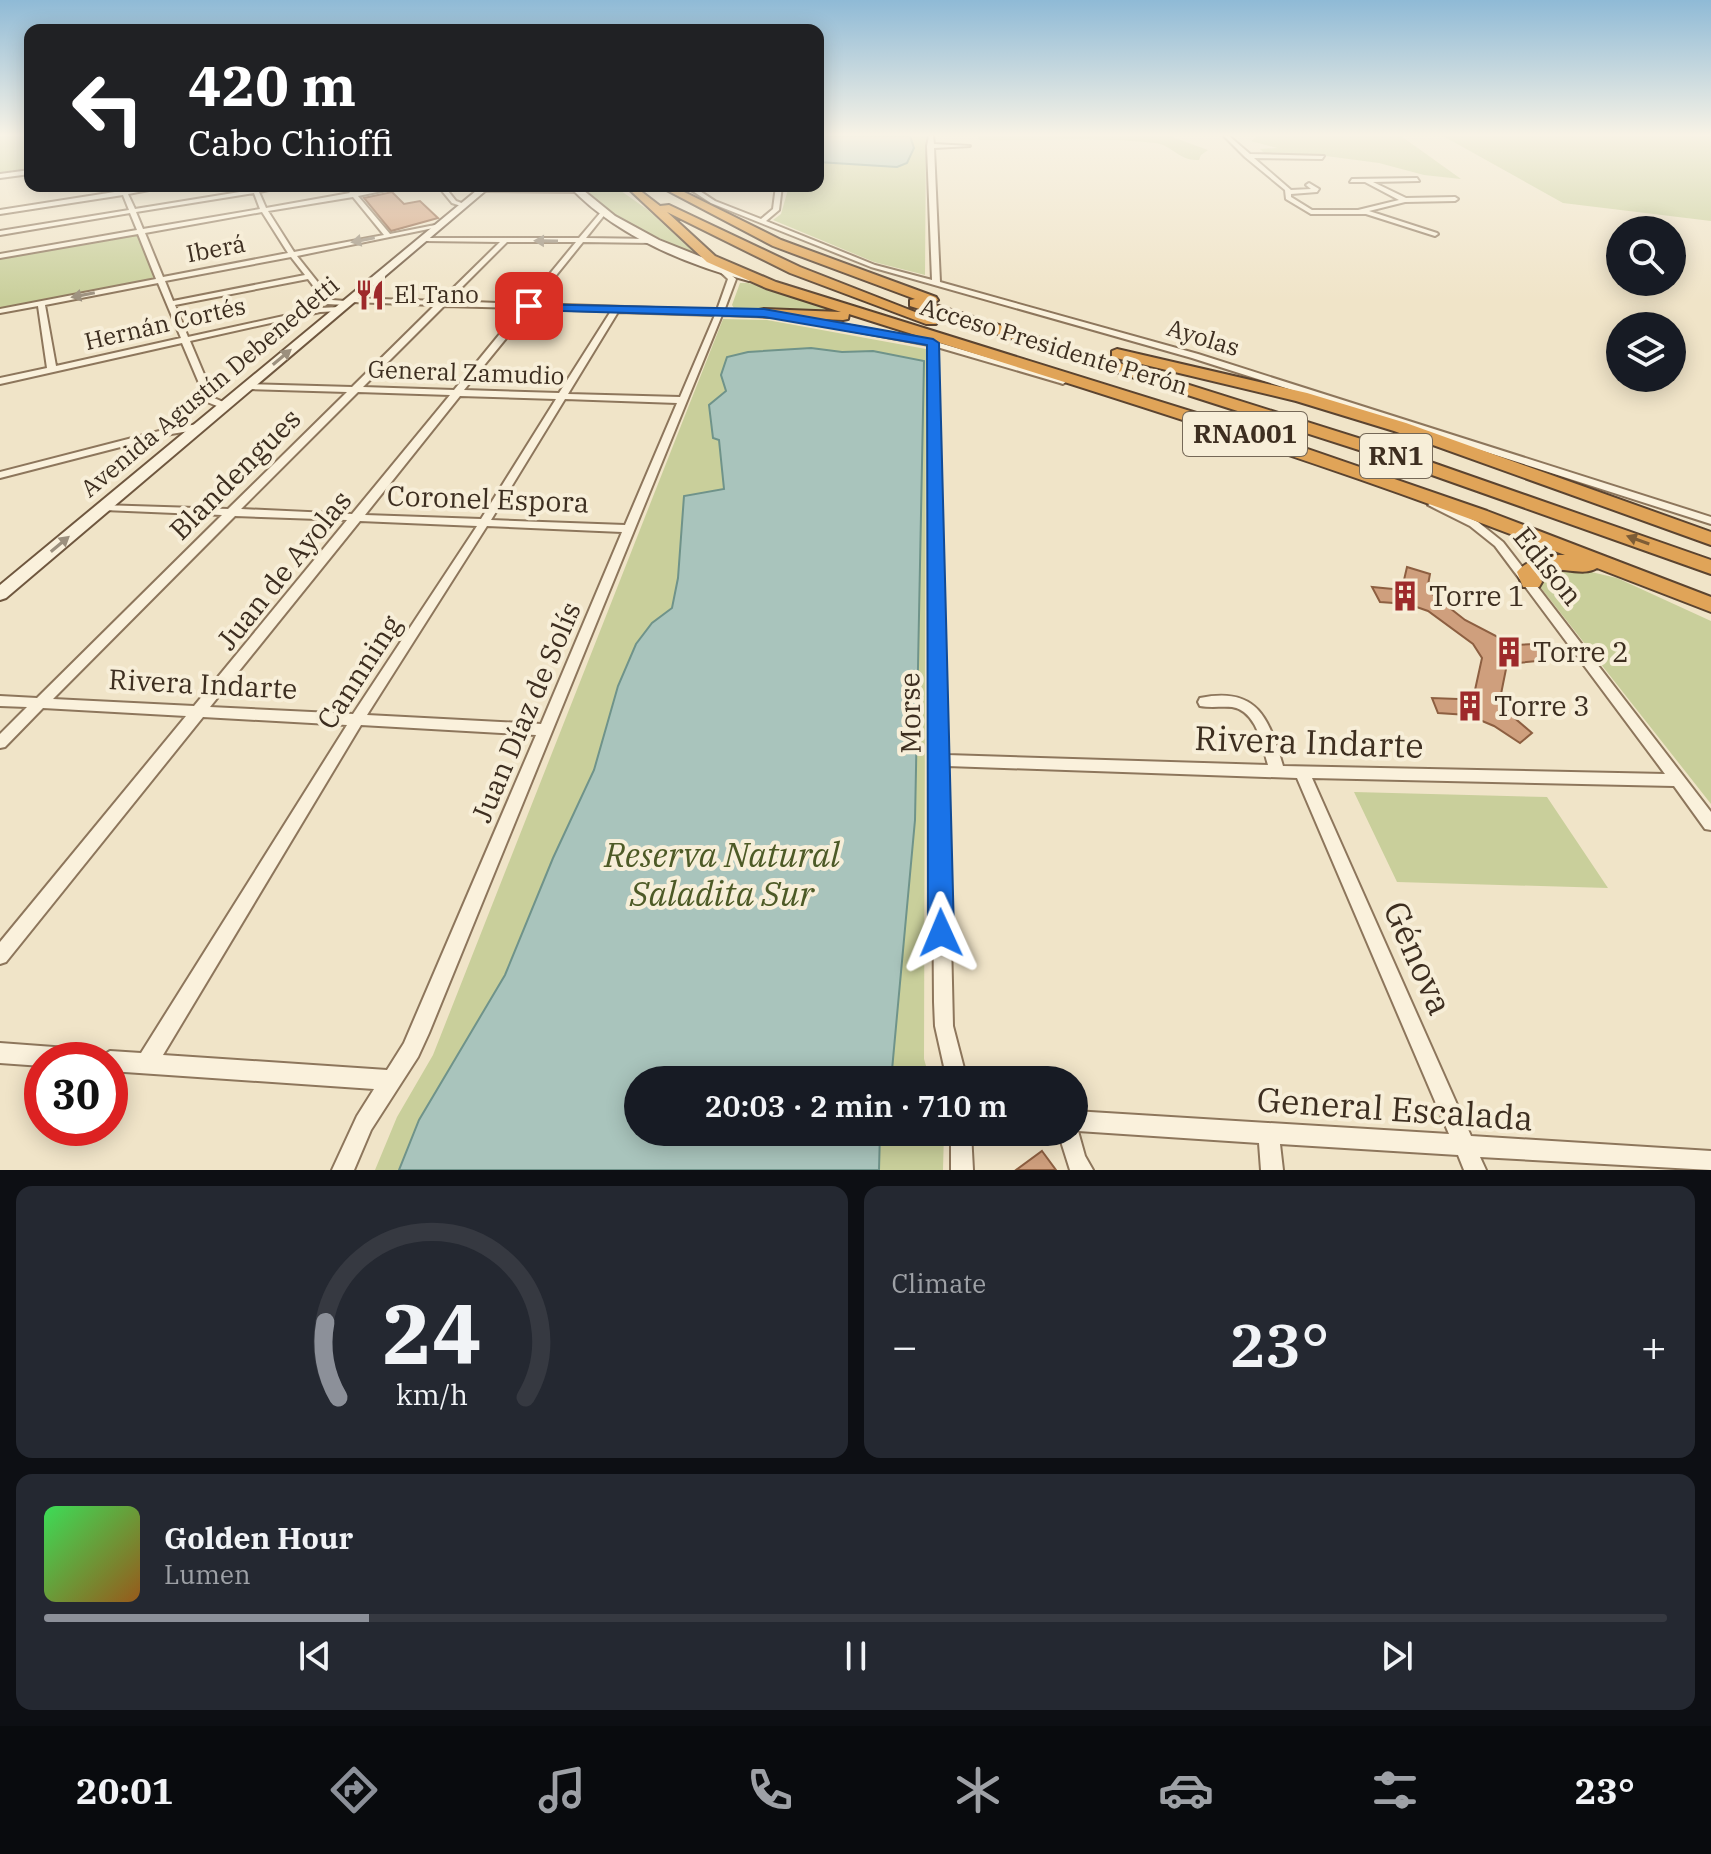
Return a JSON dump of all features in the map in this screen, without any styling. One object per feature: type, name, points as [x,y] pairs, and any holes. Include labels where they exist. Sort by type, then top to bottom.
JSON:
[{"type":"highway","points":[[644,192],[711,259],[771,285]]},
{"type":"highway","name":"RN1","points":[[648,192],[756,253],[893,307],[1351,457],[1492,506],[1711,589]]},
{"type":"highway","name":"RN1","points":[[650,192],[765,244],[896,297],[1390,454],[1711,567]]},
{"type":"highway","name":"Acceso Presidente Perón","points":[[676,192],[777,243],[910,294],[1071,342],[1309,396],[1711,539]]},
{"type":"highway","name":"Acceso Presidente Perón","points":[[771,285],[1258,438],[1480,515],[1711,605]]},
{"type":"highway","points":[[764,313],[846,316],[884,321]]},
{"type":"highway","points":[[1531,582],[1528,572],[1538,564],[1549,562],[1578,563],[1642,577]]},
{"type":"main road","name":"Avenida Agustín Debenedetti","points":[[0,594],[342,304],[480,192]]},
{"type":"main road","name":"Acceso Presidente Perón","points":[[579,192],[603,213],[652,241],[771,285]]},
{"type":"street","points":[[932,191],[936,284]]},
{"type":"street","points":[[1309,191],[1289,192],[1288,198],[1311,212],[1360,211],[1405,200],[1455,199]]},
{"type":"street","points":[[1386,191],[1405,200]]},
{"type":"street","points":[[0,212],[107,192]]},
{"type":"street","points":[[124,192],[210,400],[225,406]]},
{"type":"street","points":[[0,233],[233,192]]},
{"type":"street","points":[[255,192],[262,211],[310,276],[342,304]]},
{"type":"street","points":[[350,192],[388,235]]},
{"type":"street","points":[[0,256],[369,192]]},
{"type":"street","points":[[446,192],[454,202],[464,205]]},
{"type":"street","name":"Ayolas","points":[[697,192],[713,202],[873,266],[1114,331],[1309,396],[1711,521]]},
{"type":"street","points":[[763,220],[776,210],[778,192]]},
{"type":"street","points":[[1360,211],[1435,234]]},
{"type":"street","points":[[1311,212],[1314,221]]},
{"type":"street","name":"Juan de Ayolas","points":[[0,956],[603,213]]},
{"type":"street","name":"Iberá","points":[[0,311],[440,226]]},
{"type":"street","points":[[425,239],[652,241]]},
{"type":"street","name":"Blandengues","points":[[0,743],[505,240]]},
{"type":"street","name":"Juan Díaz de Solís","points":[[343,1170],[364,1123],[411,1050],[547,730],[732,282],[721,269]]},
{"type":"street","points":[[170,304],[310,276]]},
{"type":"street","points":[[41,303],[52,370]]},
{"type":"street","name":"Hernán Cortés","points":[[0,381],[342,304],[440,303],[764,313],[933,343]]},
{"type":"street","name":"Cannning","points":[[146,1064],[358,718],[484,523],[616,309]]},
{"type":"street","name":"Edison","points":[[933,343],[1231,433],[1442,508],[1488,534],[1531,582],[1711,824]]},
{"type":"street","name":"Morse","points":[[933,343],[944,1026],[954,1066]]},
{"type":"street","name":"General Zamudio","points":[[248,386],[683,400]]},
{"type":"street","points":[[0,475],[171,431],[199,427]]},
{"type":"street","name":"Coronel Espora","points":[[104,507],[630,529]]},
{"type":"street","name":"Rivera Indarte","points":[[0,701],[201,709],[547,730]]},
{"type":"street","points":[[1205,702],[1239,703],[1247,707],[1259,720],[1277,771]]},
{"type":"street","name":"Rivera Indarte","points":[[939,760],[1677,780]]},
{"type":"street","name":"Génova","points":[[1302,772],[1475,1170]]},
{"type":"street","points":[[0,1053],[24,1055]]},
{"type":"street","points":[[128,1062],[389,1080]]},
{"type":"street","name":"General Escalada","points":[[1088,1122],[1711,1161]]},
{"type":"street","points":[[1269,1133],[1272,1170]]},
{"type":"street","points":[[961,1146],[962,1170]]},
{"type":"street","points":[[1072,1146],[1082,1170]]},
{"type":"green space","points":[[926,191],[925,275],[874,262],[773,220],[781,214],[787,192]]},
{"type":"green space","points":[[1541,191],[1711,191],[1711,221],[1563,203]]},
{"type":"green space","points":[[588,192],[622,192],[648,210],[700,258],[610,214]]},
{"type":"green space","points":[[141,232],[160,280],[0,311],[0,256]]},
{"type":"green space","points":[[740,283],[749,283],[833,311],[734,308],[732,305]]},
{"type":"green space","name":"Reserva Natural Saladita Sur","points":[[723,319],[767,320],[926,349],[926,1066],[624,1066],[624,1146],[944,1146],[943,1170],[375,1170],[397,1117],[433,1055]]},
{"type":"green space","points":[[1574,568],[1617,578],[1711,621],[1711,804],[1541,588],[1541,574]]},
{"type":"green space","points":[[1354,792],[1547,797],[1608,888],[1397,882]]},
{"type":"water","name":"Reserva Natural Saladita Sur","points":[[811,348],[842,352],[873,351],[924,361],[915,820],[892,1066],[624,1066],[624,1146],[880,1146],[879,1170],[399,1170],[419,1120],[505,975],[553,858],[594,770],[618,686],[636,644],[652,623],[672,608],[678,578],[684,496],[724,489],[719,440],[713,438],[709,405],[726,391],[721,375],[727,357],[748,352]]},
{"type":"building","points":[[392,192],[404,204],[420,201],[438,218],[391,231],[364,198]]},
{"type":"building","points":[[1407,567],[1430,574],[1427,590],[1465,620],[1513,645],[1535,644],[1548,660],[1507,664],[1500,699],[1511,715],[1532,733],[1520,743],[1494,726],[1468,715],[1438,713],[1432,698],[1458,699],[1475,690],[1482,658],[1473,644],[1428,611],[1408,604],[1380,602],[1372,587],[1393,589],[1404,580]]},
{"type":"building","points":[[1042,1151],[1056,1170],[1016,1170]]},
{"type":"place","name":"El Tano","points":[[370,295]]},
{"type":"place","name":"Torre 1","points":[[1405,596]]},
{"type":"place","name":"Torre 2","points":[[1509,652]]},
{"type":"place","name":"Torre 3","points":[[1470,706]]},
{"type":"route","points":[[529,306],[764,313],[933,343],[941,933]]}]
